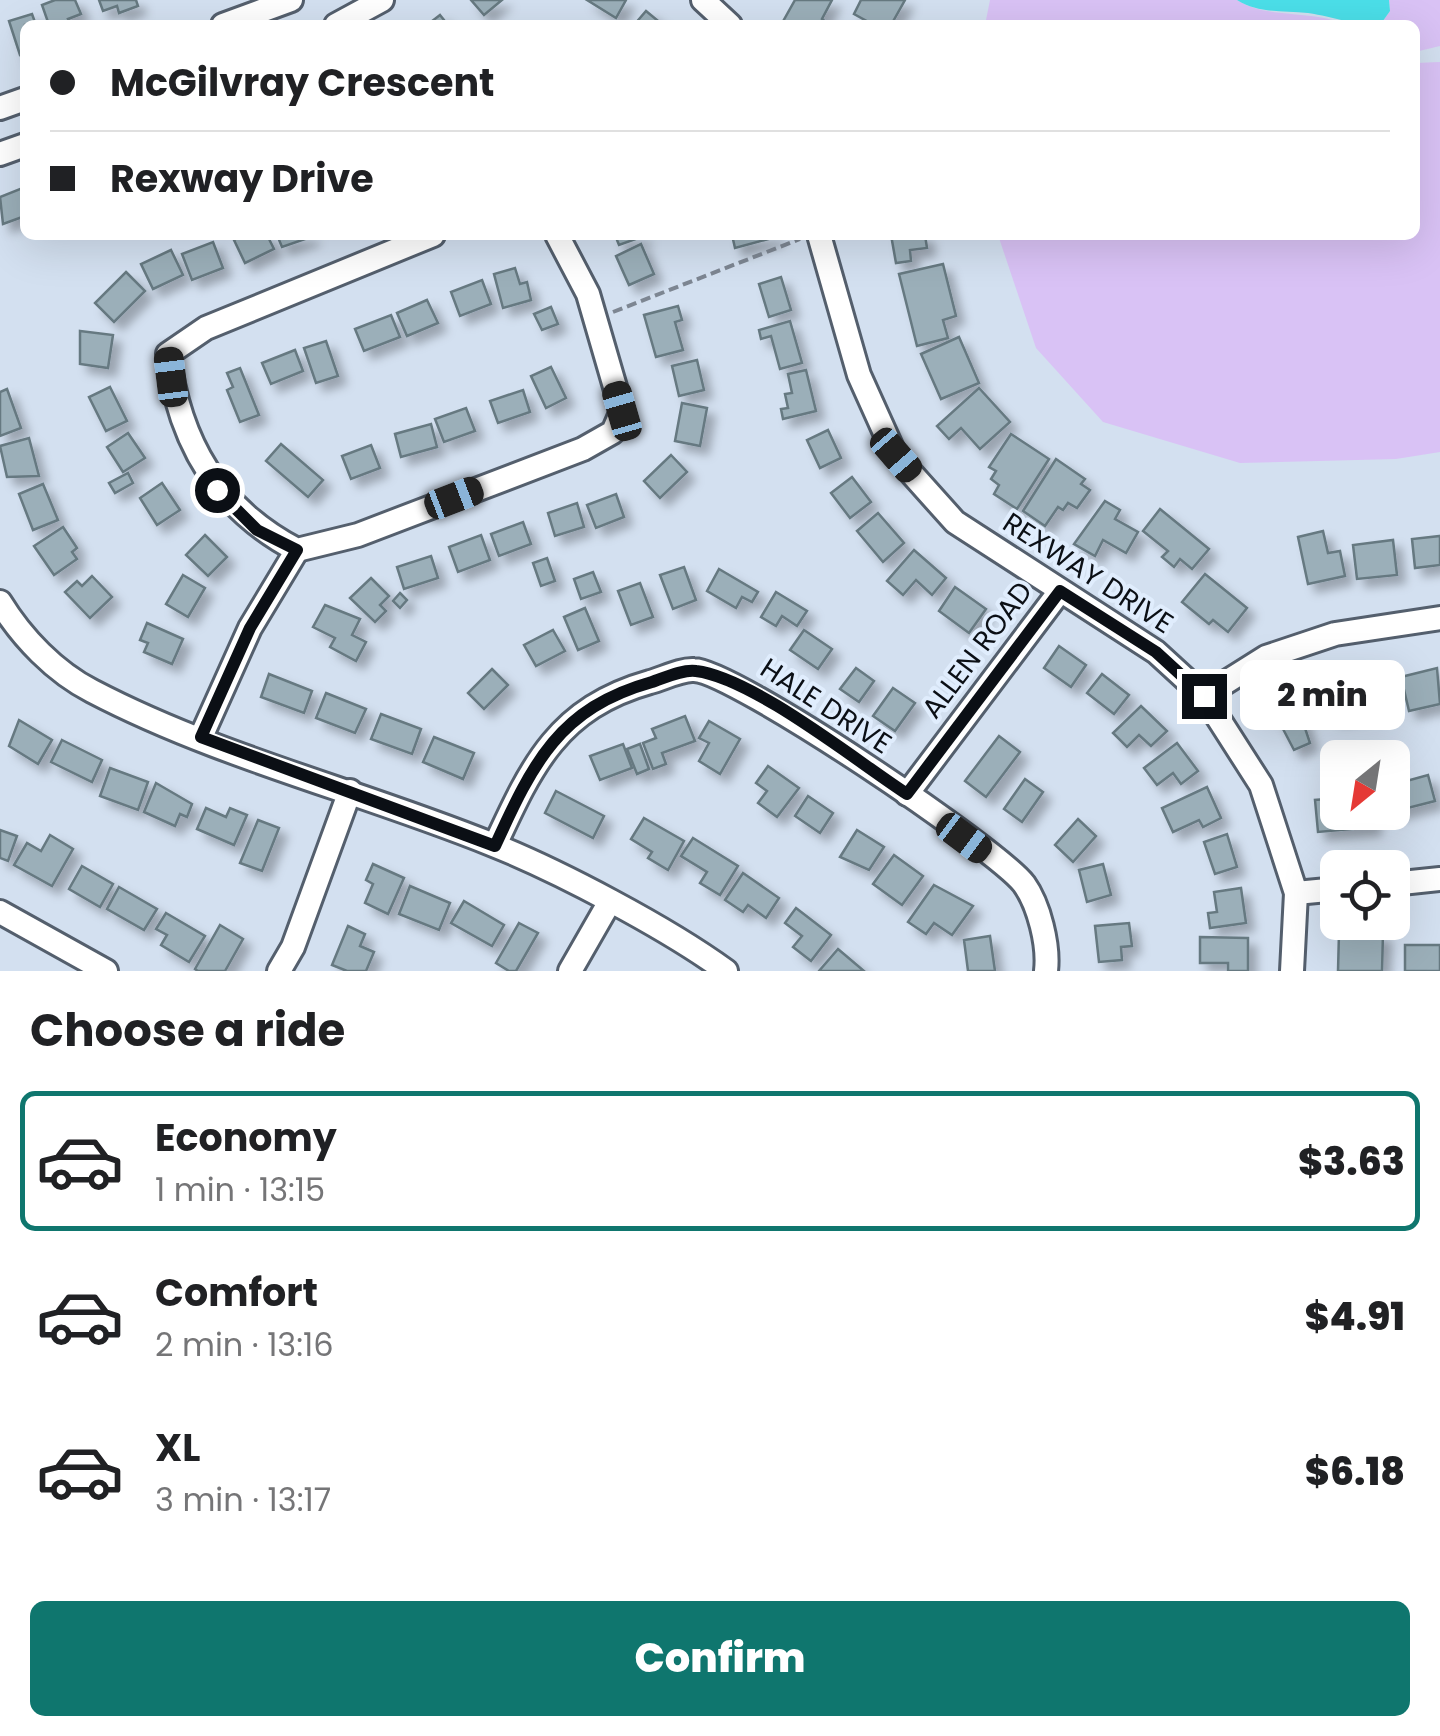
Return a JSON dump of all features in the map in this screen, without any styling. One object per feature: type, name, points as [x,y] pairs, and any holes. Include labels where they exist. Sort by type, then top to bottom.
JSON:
[{"type":"street","points":[[237,20],[291,0]]},
{"type":"street","points":[[345,20],[382,0]]},
{"type":"street","points":[[703,0],[730,14]]},
{"type":"street","points":[[422,240],[206,328],[168,354],[174,399],[217,490],[257,530],[297,550],[358,535],[583,449],[613,432],[622,411],[588,294],[560,240]]},
{"type":"street","name":"REXWAY DRIVE","points":[[820,240],[859,375],[896,455],[955,522],[1156,652],[1204,696],[1260,784],[1296,893],[1292,971]]},
{"type":"street","points":[[201,737],[250,628],[297,550]]},
{"type":"street","name":"ALLEN ROAD","points":[[907,794],[1060,591]]},
{"type":"street","points":[[0,602],[42,655],[90,690],[201,737],[495,846],[609,904],[726,971]]},
{"type":"street","points":[[1204,696],[1266,657],[1336,634],[1440,618]]},
{"type":"street","name":"HALE DRIVE","points":[[495,846],[539,756],[570,719],[620,690],[693,670],[742,686],[907,794],[1022,882],[1036,906],[1046,971]]},
{"type":"street","points":[[279,971],[292,948],[350,792]]},
{"type":"street","points":[[1410,882],[1440,880]]},
{"type":"street","points":[[1296,893],[1320,891]]},
{"type":"street","points":[[570,971],[609,904]]},
{"type":"street","points":[[0,912],[106,971]]},
{"type":"path","points":[[595,320],[796,240]]},
{"type":"shaded area","points":[[990,0],[1237,0],[1263,10],[1333,20],[986,20]]},
{"type":"shaded area","points":[[1389,0],[1440,0],[1440,46],[1420,51],[1420,20],[1384,20],[1390,11]]},
{"type":"shaded area","points":[[1440,62],[1440,452],[1396,459],[1240,463],[1103,422],[1036,348],[1000,240],[1420,240],[1420,63]]},
{"type":"water","points":[[1237,0],[1389,0],[1390,11],[1384,20],[1342,20]]},
{"type":"building","points":[[75,0],[81,14],[68,20],[47,20],[42,5]]},
{"type":"building","points":[[99,0],[136,0],[138,6],[119,13],[117,6],[103,11]]},
{"type":"building","points":[[471,0],[502,0],[484,15]]},
{"type":"building","points":[[587,0],[626,0],[616,18]]},
{"type":"building","points":[[795,0],[832,0],[823,20],[784,20]]},
{"type":"building","points":[[861,0],[905,0],[894,20],[865,20],[854,14]]},
{"type":"building","points":[[646,11],[657,20],[638,20]]},
{"type":"building","points":[[32,14],[34,20],[20,20],[20,55],[9,21]]},
{"type":"building","points":[[20,189],[20,218],[3,224],[0,197]]},
{"type":"building","points":[[234,240],[270,240],[274,249],[245,263]]},
{"type":"building","points":[[279,240],[302,240],[282,247]]},
{"type":"building","points":[[733,240],[765,240],[735,248]]},
{"type":"building","points":[[892,240],[926,240],[927,248],[910,250],[911,261],[896,263]]},
{"type":"building","points":[[213,242],[223,268],[192,280],[182,254]]},
{"type":"building","points":[[641,244],[654,274],[629,285],[616,256]]},
{"type":"building","points":[[171,250],[183,275],[153,289],[141,264]]},
{"type":"building","points":[[943,264],[956,316],[943,320],[948,338],[917,346],[899,274]]},
{"type":"building","points":[[515,268],[520,284],[527,282],[531,300],[503,308],[494,274]]},
{"type":"building","points":[[126,272],[145,291],[114,322],[95,303]]},
{"type":"building","points":[[781,277],[791,310],[769,317],[759,284]]},
{"type":"building","points":[[482,280],[491,304],[460,316],[451,292]]},
{"type":"building","points":[[427,300],[438,323],[407,336],[397,313]]},
{"type":"building","points":[[678,306],[682,320],[675,322],[683,350],[656,357],[644,315]]},
{"type":"building","points":[[551,307],[558,324],[542,330],[534,314]]},
{"type":"building","points":[[391,315],[400,337],[364,351],[355,329]]},
{"type":"building","points":[[790,321],[802,363],[780,369],[771,336],[761,339],[759,330]]},
{"type":"building","points":[[80,331],[113,335],[108,368],[80,364]]},
{"type":"building","points":[[959,337],[979,383],[941,399],[921,354]]},
{"type":"building","points":[[326,341],[338,376],[316,383],[304,348]]},
{"type":"building","points":[[295,350],[303,371],[271,384],[262,363]]},
{"type":"building","points":[[697,360],[704,390],[679,396],[672,366]]},
{"type":"building","points":[[551,367],[566,398],[546,408],[531,376]]},
{"type":"building","points":[[240,368],[259,415],[240,422],[227,390],[233,387],[227,373]]},
{"type":"building","points":[[806,370],[816,411],[783,419],[781,409],[788,408],[785,394],[792,393],[788,374]]},
{"type":"building","points":[[110,387],[127,421],[106,431],[89,397]]},
{"type":"building","points":[[979,388],[1010,422],[980,449],[961,428],[949,439],[937,426]]},
{"type":"building","points":[[7,389],[21,428],[0,436],[0,392]]},
{"type":"building","points":[[523,390],[530,412],[498,423],[490,401]]},
{"type":"building","points":[[682,403],[707,408],[700,446],[675,441]]},
{"type":"building","points":[[466,408],[475,431],[444,442],[435,419]]},
{"type":"building","points":[[431,424],[437,447],[401,457],[395,434]]},
{"type":"building","points":[[828,430],[841,458],[820,468],[807,440]]},
{"type":"building","points":[[128,433],[145,458],[123,472],[107,447]]},
{"type":"building","points":[[1011,434],[1049,459],[1017,509],[994,494],[999,485],[991,479],[996,471],[989,467]]},
{"type":"building","points":[[29,438],[39,476],[7,477],[0,446]]},
{"type":"building","points":[[281,444],[323,480],[308,497],[266,461]]},
{"type":"building","points":[[371,445],[380,468],[351,479],[342,456]]},
{"type":"building","points":[[671,455],[687,472],[660,498],[644,481]]},
{"type":"building","points":[[1056,459],[1085,479],[1081,484],[1090,490],[1077,508],[1068,503],[1063,510],[1058,507],[1045,526],[1023,511]]},
{"type":"building","points":[[128,473],[133,483],[115,493],[109,483]]},
{"type":"building","points":[[852,477],[871,502],[850,518],[831,493]]},
{"type":"building","points":[[162,483],[180,510],[157,525],[140,498]]},
{"type":"building","points":[[43,484],[58,520],[33,530],[19,494]]},
{"type":"building","points":[[616,494],[624,517],[596,528],[587,505]]},
{"type":"building","points":[[1105,501],[1120,510],[1115,519],[1138,532],[1126,553],[1103,540],[1095,556],[1074,544]]},
{"type":"building","points":[[577,503],[584,527],[555,536],[548,513]]},
{"type":"building","points":[[1160,509],[1209,549],[1192,569],[1180,559],[1174,567],[1162,557],[1168,551],[1143,531]]},
{"type":"building","points":[[878,513],[904,543],[883,562],[857,531]]},
{"type":"building","points":[[523,522],[531,544],[499,556],[491,534]]},
{"type":"building","points":[[63,527],[77,548],[72,552],[77,559],[54,575],[34,546]]},
{"type":"building","points":[[1323,531],[1328,553],[1340,551],[1345,576],[1308,584],[1298,537]]},
{"type":"building","points":[[205,535],[227,557],[208,576],[186,555]]},
{"type":"building","points":[[481,535],[490,560],[458,572],[449,547]]},
{"type":"building","points":[[1440,536],[1440,565],[1415,568],[1412,539]]},
{"type":"building","points":[[1393,540],[1397,575],[1357,579],[1353,545]]},
{"type":"building","points":[[914,550],[946,578],[932,595],[916,580],[903,595],[887,581]]},
{"type":"building","points":[[431,556],[438,578],[404,589],[397,567]]},
{"type":"building","points":[[547,558],[555,581],[541,586],[533,563]]},
{"type":"building","points":[[684,567],[696,600],[673,609],[660,575]]},
{"type":"building","points":[[719,569],[758,592],[752,602],[742,597],[736,608],[707,591]]},
{"type":"building","points":[[593,572],[601,592],[581,599],[574,579]]},
{"type":"building","points":[[1205,574],[1247,608],[1228,632],[1213,620],[1209,624],[1182,602]]},
{"type":"building","points":[[183,575],[205,588],[188,617],[166,604]]},
{"type":"building","points":[[92,576],[112,597],[90,618],[65,592],[77,581],[82,586]]},
{"type":"building","points":[[371,578],[389,596],[380,605],[386,611],[375,622],[350,598]]},
{"type":"building","points":[[640,583],[653,617],[631,625],[618,591]]},
{"type":"building","points":[[955,587],[986,609],[969,633],[939,611]]},
{"type":"building","points":[[776,592],[807,611],[797,626],[782,616],[776,626],[761,617]]},
{"type":"building","points":[[400,593],[407,600],[400,608],[393,601]]},
{"type":"building","points":[[325,605],[360,619],[352,635],[366,642],[356,661],[330,647],[335,638],[313,627]]},
{"type":"building","points":[[585,608],[599,641],[578,650],[564,617]]},
{"type":"building","points":[[147,623],[183,639],[172,664],[144,652],[148,643],[140,640]]},
{"type":"building","points":[[553,630],[565,651],[536,666],[524,645]]},
{"type":"building","points":[[804,630],[832,649],[818,669],[790,650]]},
{"type":"building","points":[[1059,646],[1086,665],[1071,687],[1044,668]]},
{"type":"building","points":[[856,668],[874,681],[859,702],[840,689]]},
{"type":"building","points":[[1437,668],[1440,704],[1409,711],[1401,677]]},
{"type":"building","points":[[492,669],[508,685],[484,709],[468,693]]},
{"type":"building","points":[[269,674],[312,691],[304,713],[261,697]]},
{"type":"building","points":[[1102,674],[1129,695],[1114,714],[1087,693]]},
{"type":"building","points":[[1372,680],[1378,708],[1334,717],[1328,689]]},
{"type":"building","points":[[893,688],[915,703],[895,731],[873,716]]},
{"type":"building","points":[[326,693],[366,709],[355,733],[316,718]]},
{"type":"building","points":[[1284,701],[1289,711],[1298,707],[1310,743],[1294,750],[1271,706]]},
{"type":"building","points":[[1141,706],[1167,731],[1151,746],[1139,735],[1127,747],[1113,733]]},
{"type":"building","points":[[381,714],[421,729],[412,754],[371,739]]},
{"type":"building","points":[[685,716],[695,741],[662,753],[666,764],[653,769],[643,743],[656,738],[652,729]]},
{"type":"building","points":[[19,720],[52,740],[38,764],[9,746]]},
{"type":"building","points":[[709,721],[740,739],[720,774],[699,761],[709,743],[699,738]]},
{"type":"building","points":[[999,736],[1020,752],[986,797],[965,781]]},
{"type":"building","points":[[434,737],[474,753],[463,779],[423,762]]},
{"type":"building","points":[[62,740],[102,760],[92,782],[51,762]]},
{"type":"building","points":[[1177,743],[1198,771],[1181,784],[1173,773],[1157,785],[1144,768]]},
{"type":"building","points":[[623,744],[632,768],[600,780],[590,756]]},
{"type":"building","points":[[640,744],[649,769],[637,774],[627,749]]},
{"type":"building","points":[[768,766],[799,788],[777,817],[758,803],[767,791],[756,783]]},
{"type":"building","points":[[110,768],[148,782],[138,810],[100,796]]},
{"type":"building","points":[[1428,775],[1435,801],[1410,807],[1410,780]]},
{"type":"building","points":[[1025,779],[1043,792],[1022,822],[1004,809]]},
{"type":"building","points":[[156,783],[192,804],[187,817],[180,814],[175,826],[144,812]]},
{"type":"building","points":[[1207,787],[1221,818],[1203,827],[1199,820],[1173,832],[1162,808]]},
{"type":"building","points":[[556,791],[604,816],[593,838],[545,813]]},
{"type":"building","points":[[808,796],[833,813],[820,833],[795,816]]},
{"type":"building","points":[[1315,800],[1320,800],[1320,830],[1340,830],[1318,832]]},
{"type":"building","points":[[206,808],[226,817],[230,808],[247,815],[234,845],[197,829]]},
{"type":"building","points":[[644,818],[684,841],[668,870],[648,858],[652,852],[631,839]]},
{"type":"building","points":[[1078,819],[1096,836],[1073,862],[1055,845]]},
{"type":"building","points":[[258,820],[279,828],[262,871],[240,863]]},
{"type":"building","points":[[0,830],[17,836],[8,861],[0,858]]},
{"type":"building","points":[[857,830],[884,847],[869,870],[840,857]]},
{"type":"building","points":[[1227,834],[1237,867],[1215,874],[1204,842]]},
{"type":"building","points":[[50,835],[73,849],[52,886],[14,865],[27,843],[41,851]]},
{"type":"building","points":[[693,838],[738,866],[720,895],[700,883],[707,872],[681,856]]},
{"type":"building","points":[[894,855],[923,876],[902,905],[873,884]]},
{"type":"building","points":[[373,864],[404,878],[388,914],[365,903],[373,884],[366,880]]},
{"type":"building","points":[[1103,864],[1111,895],[1087,902],[1079,870]]},
{"type":"building","points":[[82,866],[113,884],[100,907],[69,889]]},
{"type":"building","points":[[743,873],[779,898],[766,918],[748,905],[743,912],[725,900]]},
{"type":"building","points":[[934,885],[973,906],[952,935],[934,923],[926,934],[908,922]]},
{"type":"building","points":[[410,886],[450,903],[439,930],[399,914]]},
{"type":"building","points":[[119,887],[157,909],[144,930],[107,909]]},
{"type":"building","points":[[1241,888],[1246,923],[1210,928],[1208,913],[1217,912],[1214,892]]},
{"type":"building","points":[[464,901],[504,925],[492,946],[451,923]]},
{"type":"building","points":[[796,908],[831,935],[811,961],[793,947],[802,936],[785,923]]},
{"type":"building","points":[[166,913],[205,936],[189,962],[161,945],[167,935],[156,929]]},
{"type":"building","points":[[519,923],[538,933],[516,971],[509,971],[496,963]]},
{"type":"building","points":[[1129,923],[1132,946],[1121,947],[1122,960],[1099,962],[1095,926]]},
{"type":"building","points":[[220,925],[243,939],[225,971],[198,971],[195,969]]},
{"type":"building","points":[[348,926],[365,934],[360,946],[374,952],[366,971],[347,971],[332,965]]},
{"type":"building","points":[[990,936],[995,971],[968,971],[964,940]]},
{"type":"building","points":[[1200,937],[1248,938],[1248,971],[1228,971],[1228,963],[1200,963]]},
{"type":"building","points":[[1339,940],[1383,940],[1382,971],[1338,971]]},
{"type":"building","points":[[1405,945],[1440,945],[1440,971],[1405,971]]},
{"type":"building","points":[[838,949],[864,971],[819,971]]},
{"type":"route","points":[[217,490],[257,530],[297,550],[250,628],[201,737],[495,846],[539,756],[570,719],[620,690],[693,670],[742,686],[907,794],[1060,591],[1156,652],[1204,696]]}]
